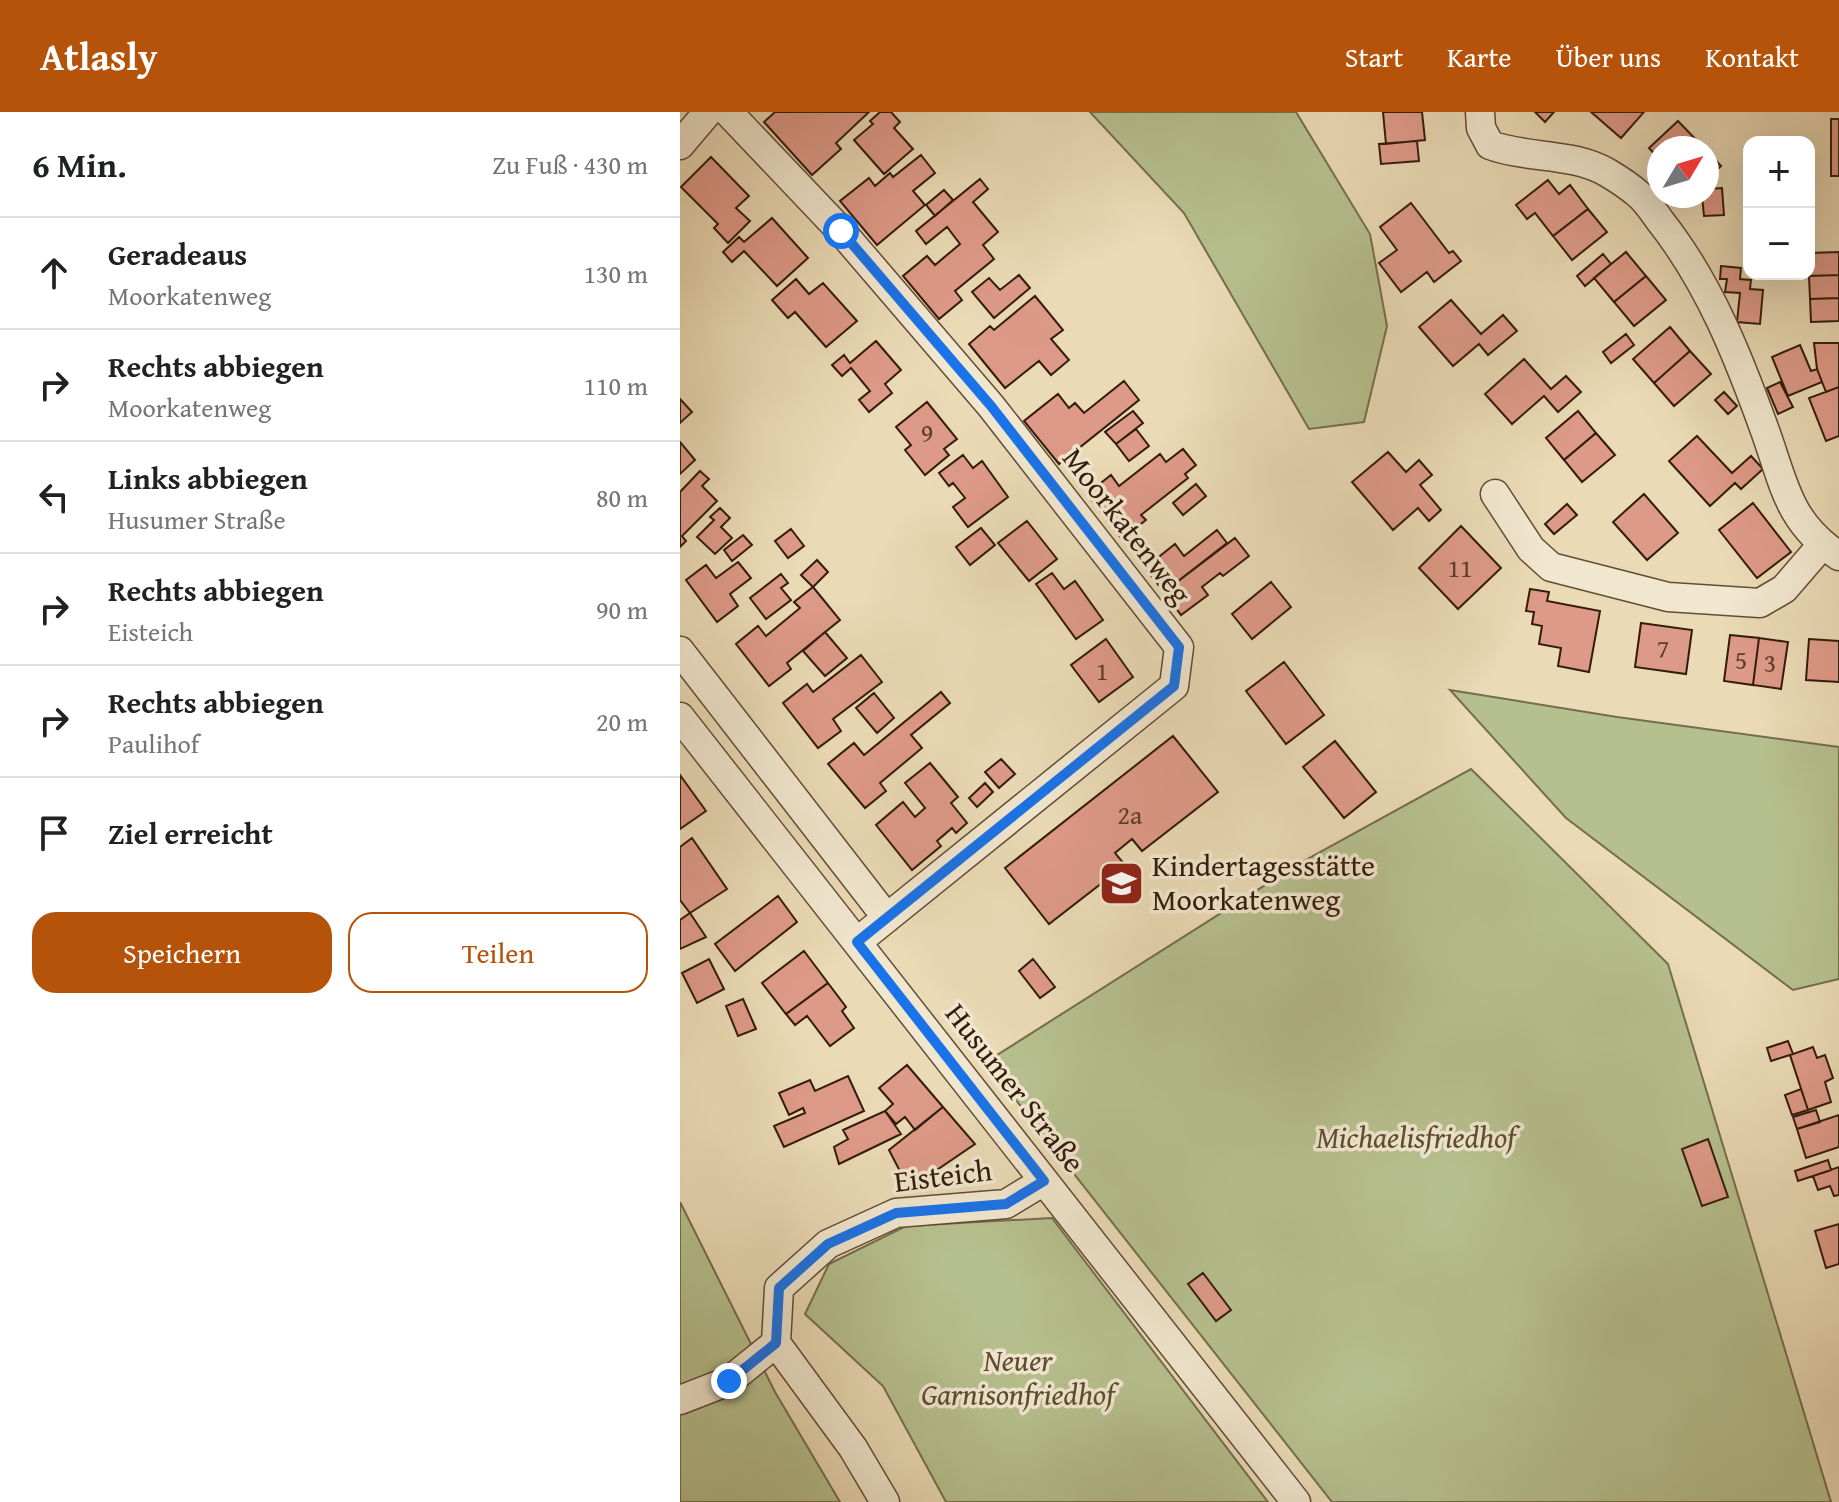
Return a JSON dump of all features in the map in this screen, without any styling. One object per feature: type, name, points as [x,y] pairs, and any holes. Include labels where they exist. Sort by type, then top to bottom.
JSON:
[{"type":"street","points":[[680,145],[708,112]]},
{"type":"street","name":"Moorkatenweg","points":[[728,112],[841,231],[991,406],[1179,647],[1174,686],[857,942]]},
{"type":"street","points":[[1480,112],[1481,128],[1490,145],[1507,151],[1560,156],[1604,171],[1640,195],[1668,230],[1729,335],[1781,483],[1797,518],[1830,550],[1784,589],[1760,603],[1668,597],[1551,567],[1531,549],[1495,494]]},
{"type":"street","points":[[680,651],[887,918]]},
{"type":"street","name":"Husumer Straße","points":[[680,717],[1296,1502]]},
{"type":"street","name":"Eisteich","points":[[776,1343],[779,1288],[828,1244],[896,1213],[1006,1204],[1044,1181]]},
{"type":"street","points":[[680,1400],[729,1381],[776,1343],[853,1448],[885,1502]]},
{"type":"green space","points":[[1090,112],[1296,112],[1370,234],[1387,326],[1364,422],[1309,429],[1184,213]]},
{"type":"green space","points":[[1450,690],[1617,717],[1839,747],[1839,979],[1793,990],[1566,818]]},
{"type":"green space","name":"Michaelisfriedhof","points":[[1471,769],[1668,964],[1831,1502],[1332,1502],[986,1062],[1300,863]]},
{"type":"green space","points":[[680,1202],[775,1392],[840,1502],[680,1502]]},
{"type":"green space","name":"Neuer Garnisonfriedhof","points":[[1052,1218],[1268,1502],[946,1502],[883,1386],[805,1314],[829,1264],[906,1226]]},
{"type":"building","points":[[775,112],[869,112],[836,143],[841,149],[812,175],[764,122]]},
{"type":"building","points":[[880,112],[891,112],[900,122],[894,128],[913,149],[884,174],[854,140],[873,124],[870,121]]},
{"type":"building","points":[[1383,112],[1422,112],[1425,140],[1386,144]]},
{"type":"building","points":[[1535,112],[1554,112],[1545,122]]},
{"type":"building","points":[[1591,112],[1644,112],[1621,138]]},
{"type":"building","points":[[1831,119],[1839,119],[1839,176],[1831,176]]},
{"type":"building","points":[[1678,121],[1692,136],[1662,136]]},
{"type":"building","points":[[1417,141],[1419,161],[1381,164],[1379,144]]},
{"type":"building","points":[[921,155],[935,173],[913,191],[925,205],[877,245],[840,201],[869,178],[875,186],[890,173],[893,177]]},
{"type":"building","points":[[711,157],[749,196],[736,208],[750,221],[728,243],[714,228],[718,224],[681,187]]},
{"type":"building","points":[[980,179],[988,189],[973,202],[998,232],[983,245],[994,259],[955,291],[962,300],[939,319],[903,276],[927,256],[935,265],[960,244],[947,227],[926,244],[916,231]]},
{"type":"building","points":[[1548,180],[1559,194],[1570,185],[1588,209],[1553,236],[1535,213],[1527,219],[1516,205]]},
{"type":"building","points":[[1719,188],[1722,188],[1724,215],[1704,216],[1703,208],[1719,208]]},
{"type":"building","points":[[944,190],[953,200],[935,216],[926,205]]},
{"type":"building","points":[[1411,203],[1449,253],[1453,251],[1461,261],[1434,282],[1427,272],[1401,292],[1379,263],[1397,250],[1380,227]]},
{"type":"building","points":[[1588,209],[1607,232],[1572,260],[1553,236]]},
{"type":"building","points":[[772,218],[808,258],[777,286],[744,251],[732,262],[723,252],[739,237],[744,242]]},
{"type":"building","points":[[1626,252],[1646,276],[1614,302],[1594,278]]},
{"type":"building","points":[[1839,252],[1839,275],[1815,276],[1815,253]]},
{"type":"building","points":[[1603,254],[1611,264],[1585,286],[1577,276]]},
{"type":"building","points":[[1721,266],[1741,268],[1740,279],[1751,280],[1750,289],[1763,290],[1760,324],[1737,322],[1740,293],[1725,292],[1727,279],[1720,279]]},
{"type":"building","points":[[1019,275],[1030,288],[994,318],[972,292],[989,278],[1000,290]]},
{"type":"building","points":[[1839,275],[1839,298],[1810,299],[1809,280],[1815,280],[1815,276]]},
{"type":"building","points":[[1646,276],[1666,300],[1634,326],[1614,302]]},
{"type":"building","points":[[796,279],[809,294],[823,283],[857,321],[826,347],[795,312],[788,318],[772,300]]},
{"type":"building","points":[[1035,296],[1063,330],[1051,339],[1069,360],[1051,375],[1039,361],[1005,388],[969,344],[990,326],[994,330]]},
{"type":"building","points":[[1839,298],[1839,321],[1811,322],[1810,299]]},
{"type":"building","points":[[1451,300],[1481,334],[1503,315],[1517,331],[1488,355],[1479,344],[1453,366],[1419,327]]},
{"type":"building","points":[[1670,327],[1690,351],[1654,383],[1633,359]]},
{"type":"building","points":[[1626,334],[1634,345],[1611,363],[1603,352]]},
{"type":"building","points":[[876,341],[901,370],[885,384],[892,393],[869,412],[859,400],[870,391],[851,368],[842,376],[832,365],[844,355],[850,363]]},
{"type":"building","points":[[1814,343],[1839,343],[1839,387],[1826,392],[1817,369]]},
{"type":"building","points":[[1800,345],[1811,371],[1817,369],[1822,382],[1788,396],[1772,357]]},
{"type":"building","points":[[1690,351],[1711,374],[1674,406],[1654,383]]},
{"type":"building","points":[[1524,359],[1551,389],[1566,376],[1581,392],[1558,412],[1544,396],[1512,424],[1485,394]]},
{"type":"building","points":[[1124,381],[1139,400],[1059,464],[1024,421],[1058,394],[1069,408],[1075,403],[1084,413]]},
{"type":"building","points":[[1780,382],[1793,407],[1778,414],[1767,388]]},
{"type":"building","points":[[1839,387],[1839,436],[1826,441],[1809,398]]},
{"type":"building","points":[[1724,392],[1737,406],[1728,414],[1715,400]]},
{"type":"building","points":[[680,399],[692,412],[680,423]]},
{"type":"building","points":[[927,402],[957,439],[944,449],[949,455],[925,475],[905,450],[911,445],[896,427]]},
{"type":"building","points":[[1133,411],[1143,423],[1116,444],[1105,432]]},
{"type":"building","points":[[1578,411],[1596,433],[1564,460],[1546,438]]},
{"type":"building","points":[[1136,429],[1149,446],[1129,461],[1116,444]]},
{"type":"building","points":[[1596,433],[1615,455],[1582,482],[1564,460]]},
{"type":"building","points":[[1697,436],[1732,473],[1751,456],[1763,469],[1741,489],[1735,483],[1710,506],[1669,461]]},
{"type":"building","points":[[680,442],[695,460],[680,474]]},
{"type":"building","points":[[1183,449],[1196,465],[1185,474],[1188,478],[1141,515],[1146,520],[1122,539],[1087,494],[1111,475],[1119,486],[1160,454],[1166,462]]},
{"type":"building","points":[[1388,452],[1406,472],[1419,460],[1432,475],[1420,485],[1441,510],[1429,521],[1418,508],[1393,530],[1352,482]]},
{"type":"building","points":[[963,455],[973,468],[982,461],[1008,497],[968,527],[953,507],[965,498],[953,483],[949,486],[939,473]]},
{"type":"building","points":[[700,471],[709,479],[702,486],[717,501],[682,536],[686,541],[680,547],[680,492]]},
{"type":"building","points":[[1196,484],[1206,496],[1183,515],[1173,503]]},
{"type":"building","points":[[1644,494],[1678,533],[1647,560],[1613,522]]},
{"type":"building","points":[[1753,503],[1791,552],[1757,578],[1719,530]]},
{"type":"building","points":[[1567,504],[1577,515],[1554,534],[1545,524]]},
{"type":"building","points":[[720,508],[730,518],[721,527],[732,538],[715,554],[697,537],[714,520],[710,517]]},
{"type":"building","points":[[1027,521],[1057,559],[1029,581],[998,543]]},
{"type":"building","points":[[1461,526],[1501,568],[1458,609],[1419,568]]},
{"type":"building","points":[[981,528],[995,545],[970,565],[956,547]]},
{"type":"building","points":[[791,529],[804,546],[788,558],[775,541]]},
{"type":"building","points":[[1217,530],[1227,543],[1164,592],[1145,568],[1175,544],[1184,556]]},
{"type":"building","points":[[743,535],[752,545],[732,561],[724,550]]},
{"type":"building","points":[[1235,538],[1249,556],[1202,587],[1208,595],[1181,615],[1164,592]]},
{"type":"building","points":[[817,560],[828,572],[813,587],[801,575]]},
{"type":"building","points":[[738,562],[751,578],[730,594],[738,606],[717,622],[686,580],[706,565],[716,578]]},
{"type":"building","points":[[1052,573],[1064,589],[1075,581],[1103,620],[1076,639],[1036,584]]},
{"type":"building","points":[[781,574],[788,583],[781,588],[791,600],[766,619],[750,598]]},
{"type":"building","points":[[1271,582],[1291,607],[1252,639],[1232,614]]},
{"type":"building","points":[[813,587],[840,620],[787,663],[791,669],[769,686],[736,644],[758,626],[766,636],[800,608],[794,602]]},
{"type":"building","points":[[1530,589],[1549,592],[1547,601],[1600,611],[1589,672],[1558,666],[1561,648],[1539,644],[1542,626],[1532,624],[1534,612],[1526,611]]},
{"type":"building","points":[[1641,623],[1692,630],[1686,674],[1635,667]]},
{"type":"building","points":[[825,632],[847,658],[825,676],[803,651]]},
{"type":"building","points":[[1730,635],[1759,638],[1753,685],[1724,681]]},
{"type":"building","points":[[1759,638],[1788,642],[1781,689],[1753,685]]},
{"type":"building","points":[[1106,639],[1133,677],[1099,702],[1071,665]]},
{"type":"building","points":[[1809,639],[1839,641],[1839,682],[1806,680]]},
{"type":"building","points":[[861,655],[882,682],[833,719],[841,731],[818,748],[783,703],[807,684],[813,692]]},
{"type":"building","points":[[1284,662],[1324,715],[1286,744],[1246,691]]},
{"type":"building","points":[[941,692],[950,703],[911,735],[922,748],[880,783],[886,791],[865,808],[828,764],[854,743],[864,755]]},
{"type":"building","points":[[874,693],[894,718],[877,733],[856,708]]},
{"type":"building","points":[[1173,736],[1218,792],[1142,851],[1132,839],[1115,853],[1125,865],[1049,924],[1005,868]]},
{"type":"building","points":[[1335,741],[1376,792],[1344,818],[1303,767]]},
{"type":"building","points":[[1001,759],[1015,774],[999,788],[985,772]]},
{"type":"building","points":[[930,763],[958,797],[951,803],[967,823],[956,833],[952,828],[937,841],[941,846],[912,870],[876,825],[903,802],[915,817],[925,808],[905,783]]},
{"type":"building","points":[[680,775],[706,811],[680,829]]},
{"type":"building","points":[[985,783],[993,792],[977,807],[969,798]]},
{"type":"building","points":[[692,838],[727,889],[690,913],[680,900],[680,847]]},
{"type":"building","points":[[778,896],[797,922],[735,971],[715,944]]},
{"type":"building","points":[[690,913],[706,937],[680,949],[680,920]]},
{"type":"building","points":[[804,951],[828,983],[786,1014],[762,983]]},
{"type":"building","points":[[709,959],[724,989],[697,1003],[682,973]]},
{"type":"building","points":[[1033,959],[1055,987],[1040,998],[1019,971]]},
{"type":"building","points":[[828,983],[846,1007],[842,1011],[854,1028],[830,1046],[807,1016],[795,1025],[786,1014]]},
{"type":"building","points":[[743,999],[756,1029],[738,1036],[726,1006]]},
{"type":"building","points":[[1788,1041],[1793,1054],[1771,1061],[1767,1048]]},
{"type":"building","points":[[1813,1047],[1817,1058],[1825,1055],[1833,1078],[1825,1082],[1831,1102],[1808,1110],[1790,1055]]},
{"type":"building","points":[[907,1065],[943,1107],[915,1130],[905,1117],[896,1124],[885,1111],[893,1104],[879,1088]]},
{"type":"building","points":[[848,1076],[864,1111],[784,1147],[774,1126],[805,1113],[803,1108],[789,1115],[779,1093],[810,1080],[815,1091]]},
{"type":"building","points":[[1801,1089],[1808,1110],[1792,1115],[1785,1095]]},
{"type":"building","points":[[943,1107],[975,1144],[922,1180],[906,1183],[889,1150]]},
{"type":"building","points":[[1816,1110],[1820,1122],[1797,1129],[1793,1117]]},
{"type":"building","points":[[885,1111],[901,1134],[839,1164],[834,1147],[848,1139],[843,1130]]},
{"type":"building","points":[[1839,1115],[1839,1147],[1806,1158],[1797,1129]]},
{"type":"building","points":[[1708,1139],[1728,1197],[1702,1206],[1682,1149]]},
{"type":"building","points":[[1828,1160],[1831,1170],[1798,1181],[1795,1171]]},
{"type":"building","points":[[1839,1167],[1839,1195],[1834,1196],[1830,1186],[1818,1190],[1813,1176]]},
{"type":"building","points":[[1839,1224],[1839,1264],[1826,1268],[1815,1231]]},
{"type":"building","points":[[1203,1273],[1231,1310],[1216,1321],[1188,1284]]},
{"type":"place","name":"Kindertagesstätte Moorkatenweg","points":[[1121,883]]},
{"type":"route","points":[[729,1381],[776,1343],[779,1288],[828,1244],[896,1213],[1006,1204],[1044,1181],[857,942],[1174,686],[1179,647],[991,406],[841,231]]}]
